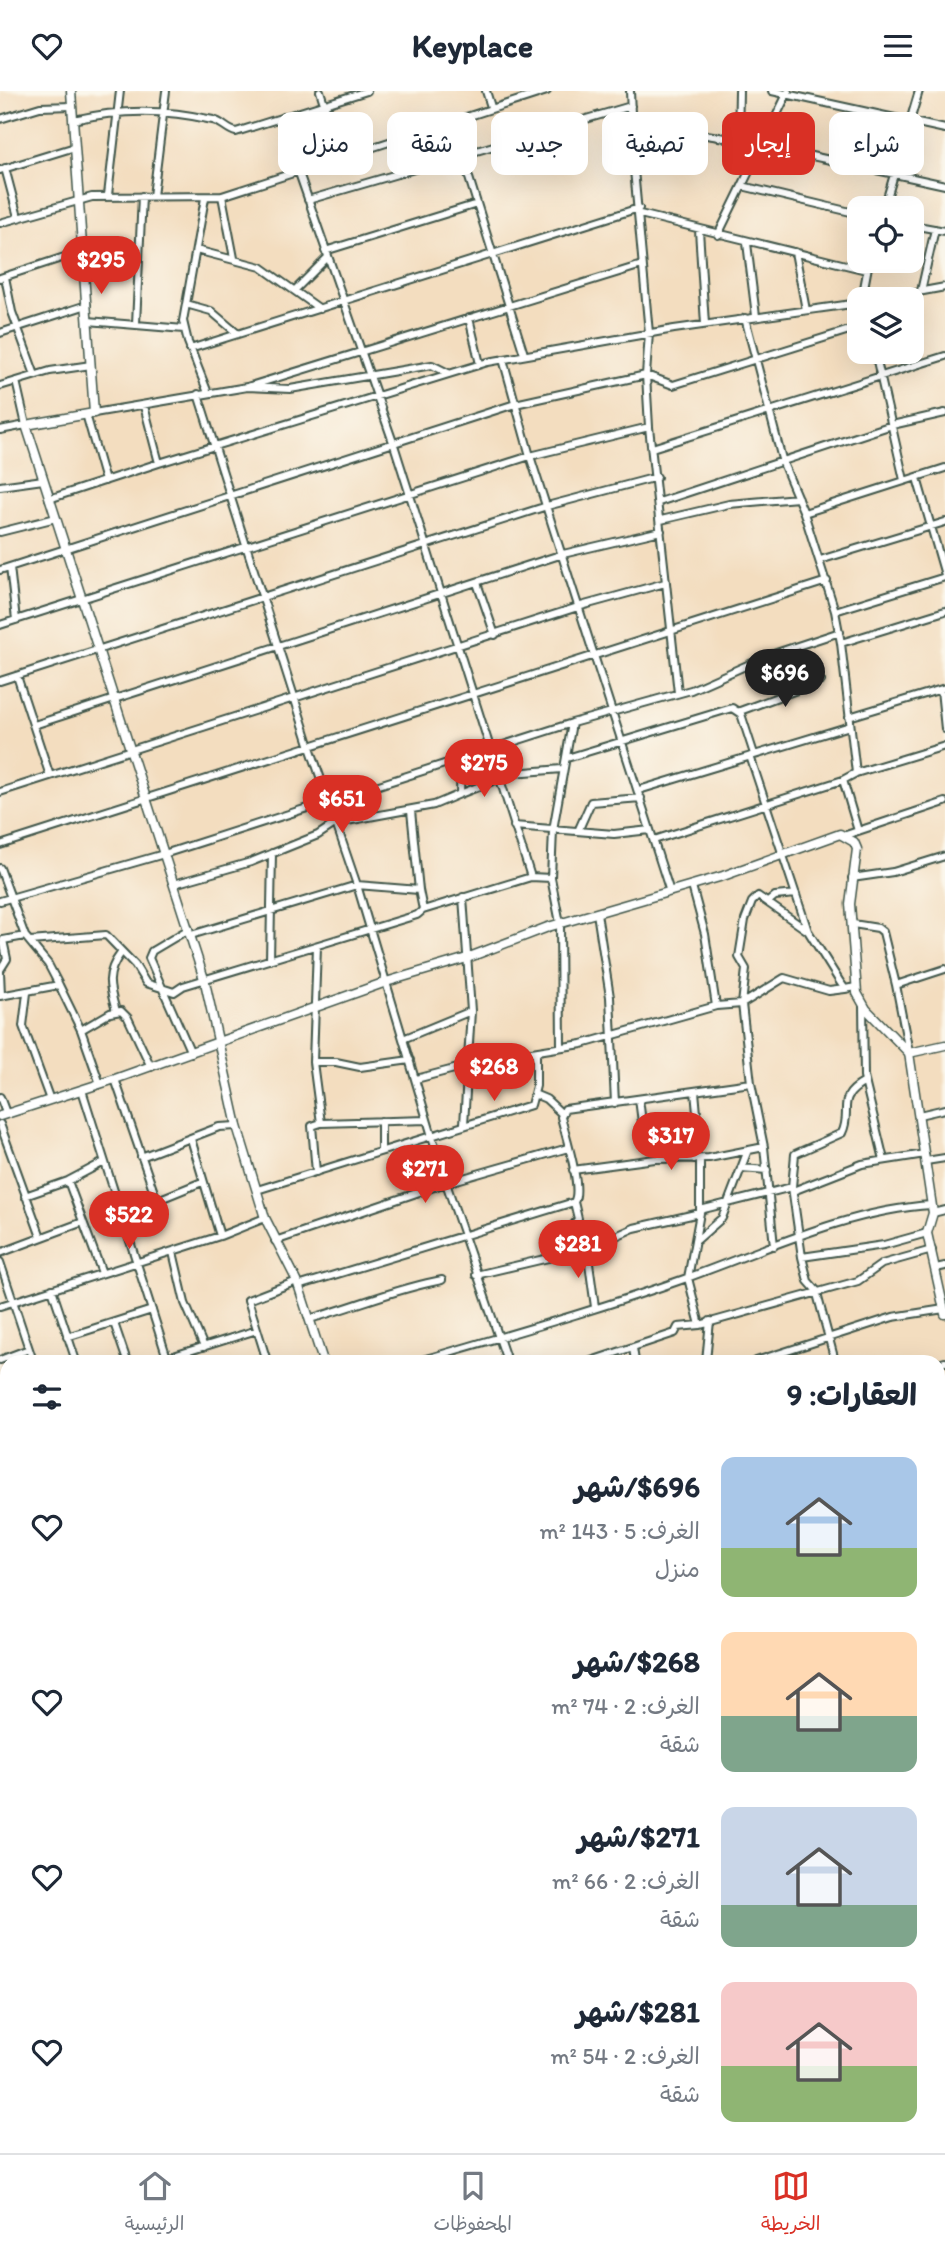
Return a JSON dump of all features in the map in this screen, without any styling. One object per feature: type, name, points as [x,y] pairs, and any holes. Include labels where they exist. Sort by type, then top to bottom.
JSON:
[{"type":"street","points":[[71,91],[91,365],[90,414],[105,481]]},
{"type":"street","points":[[108,195],[120,91]]},
{"type":"street","points":[[153,196],[166,91]]},
{"type":"street","points":[[320,91],[326,112]]},
{"type":"street","points":[[73,120],[117,110],[164,113],[214,120],[236,132],[367,91]]},
{"type":"street","points":[[486,91],[491,107]]},
{"type":"street","points":[[476,112],[547,91]]},
{"type":"street","points":[[630,91],[631,112]]},
{"type":"street","points":[[739,91],[739,112]]},
{"type":"street","points":[[772,91],[868,112]]},
{"type":"street","points":[[913,112],[919,91]]},
{"type":"street","points":[[778,112],[788,93]]},
{"type":"street","points":[[0,119],[40,107],[72,106]]},
{"type":"street","points":[[477,150],[631,106]]},
{"type":"street","points":[[924,125],[945,129]]},
{"type":"street","points":[[18,217],[2,169],[75,147]]},
{"type":"street","points":[[0,223],[79,199],[108,195],[222,197],[284,175]]},
{"type":"street","points":[[300,175],[394,445],[531,877]]},
{"type":"street","points":[[309,200],[392,175]]},
{"type":"street","points":[[468,175],[524,353]]},
{"type":"street","points":[[636,175],[649,334],[646,375],[649,427],[657,477],[665,583],[678,693]]},
{"type":"street","points":[[718,235],[747,175]]},
{"type":"street","points":[[888,196],[894,175]]},
{"type":"street","points":[[903,175],[945,185]]},
{"type":"street","points":[[742,186],[847,211]]},
{"type":"street","points":[[136,324],[142,196]]},
{"type":"street","points":[[222,197],[234,258]]},
{"type":"street","points":[[205,198],[184,329],[208,393]]},
{"type":"street","points":[[295,290],[326,255],[477,204]]},
{"type":"street","points":[[190,349],[639,211],[747,243],[847,264]]},
{"type":"street","points":[[924,227],[945,231]]},
{"type":"street","points":[[922,287],[935,229]]},
{"type":"street","points":[[699,230],[705,324]]},
{"type":"street","points":[[747,243],[756,316]]},
{"type":"street","points":[[196,250],[261,267],[320,309]]},
{"type":"street","points":[[35,375],[2,277],[83,251]]},
{"type":"street","points":[[795,252],[806,310]]},
{"type":"street","points":[[0,430],[247,387],[361,354],[392,340],[642,265]]},
{"type":"street","points":[[924,290],[945,287]]},
{"type":"street","points":[[49,499],[480,363],[524,353],[847,303]]},
{"type":"street","points":[[186,304],[211,311],[238,334]]},
{"type":"street","points":[[0,333],[87,305]]},
{"type":"street","points":[[469,318],[480,363]]},
{"type":"street","points":[[745,318],[771,408],[783,463],[804,513],[835,611],[840,632],[856,773]]},
{"type":"street","points":[[88,321],[184,329]]},
{"type":"street","points":[[0,571],[515,404],[646,375],[673,385],[847,331]]},
{"type":"street","points":[[652,448],[771,408],[945,356]]},
{"type":"street","points":[[503,359],[530,456],[581,606],[670,892]]},
{"type":"street","points":[[879,364],[904,480]]},
{"type":"street","points":[[0,386],[35,375],[91,365]]},
{"type":"street","points":[[247,387],[281,390],[432,365],[448,373]]},
{"type":"street","points":[[16,381],[43,480],[205,982],[237,1126],[265,1218],[297,1284],[319,1355]]},
{"type":"street","points":[[198,394],[294,698],[358,885],[446,1184],[505,1355]]},
{"type":"street","points":[[144,406],[159,463]]},
{"type":"street","points":[[659,502],[892,425],[945,413]]},
{"type":"street","points":[[0,625],[530,456],[649,427]]},
{"type":"street","points":[[804,513],[945,468]]},
{"type":"street","points":[[0,681],[547,506],[657,477]]},
{"type":"street","points":[[835,611],[945,576],[917,478]]},
{"type":"street","points":[[0,487],[43,480]]},
{"type":"street","points":[[661,520],[729,504],[798,498]]},
{"type":"street","points":[[0,531],[56,518]]},
{"type":"street","points":[[820,560],[945,522]]},
{"type":"street","points":[[34,725],[442,596],[563,554],[662,531]]},
{"type":"street","points":[[10,567],[16,620]]},
{"type":"street","points":[[0,845],[827,581]]},
{"type":"street","points":[[477,583],[495,635]]},
{"type":"street","points":[[0,792],[581,606],[665,583]]},
{"type":"street","points":[[841,643],[945,611]]},
{"type":"street","points":[[0,901],[164,854],[572,723],[678,693],[770,655],[840,632]]},
{"type":"street","points":[[17,676],[50,776]]},
{"type":"street","points":[[567,758],[729,708],[740,711],[821,681]]},
{"type":"street","points":[[849,717],[943,689],[945,729]]},
{"type":"street","points":[[740,711],[766,806],[808,931],[845,989]]},
{"type":"street","points":[[561,1047],[560,923],[551,878],[553,830],[572,723]]},
{"type":"street","points":[[639,790],[850,726]]},
{"type":"street","points":[[654,840],[945,746]]},
{"type":"street","points":[[460,793],[461,759]]},
{"type":"street","points":[[174,884],[272,853],[318,835],[336,823],[435,805],[513,773],[562,769]]},
{"type":"street","points":[[843,780],[858,831]]},
{"type":"street","points":[[579,829],[592,802],[641,799]]},
{"type":"street","points":[[0,1097],[3,1114],[50,1100],[151,1067],[386,982],[467,958],[560,923],[692,886],[830,837],[846,835],[945,802]]},
{"type":"street","points":[[411,811],[423,909]]},
{"type":"street","points":[[514,826],[553,830],[579,829],[614,834],[650,830]]},
{"type":"street","points":[[846,835],[857,849],[850,904],[856,986],[863,1003],[909,1053]]},
{"type":"street","points":[[270,960],[272,853]]},
{"type":"street","points":[[852,878],[893,872],[945,856]]},
{"type":"street","points":[[0,868],[9,898],[27,939],[59,985],[81,1030],[100,1084]]},
{"type":"street","points":[[59,985],[1,996],[0,970],[7,959],[2,944],[5,939],[105,935],[135,965],[146,983],[174,992],[183,986],[205,982],[417,915],[423,909],[531,877],[551,878]]},
{"type":"street","points":[[191,1052],[149,955],[190,932],[358,885],[419,890]]},
{"type":"street","points":[[692,886],[702,919],[716,1006]]},
{"type":"street","points":[[768,902],[775,896],[796,894]]},
{"type":"street","points":[[774,1247],[764,1147],[751,1083],[742,1004],[746,969],[739,957],[745,920],[754,899],[760,896],[808,931]]},
{"type":"street","points":[[463,897],[471,1011],[464,1124]]},
{"type":"street","points":[[597,913],[610,997],[614,1103]]},
{"type":"street","points":[[775,1355],[893,1317],[944,1311],[940,1267],[927,1233],[933,1209],[919,1115],[909,1053],[883,932],[878,928],[853,924]]},
{"type":"street","points":[[317,946],[317,1008],[313,1062],[321,1123]]},
{"type":"street","points":[[121,953],[109,972],[108,980],[116,1011],[128,1018],[151,1067]]},
{"type":"street","points":[[895,985],[945,969]]},
{"type":"street","points":[[416,1079],[468,1064],[536,1053],[612,1036],[716,1006],[742,1004],[784,978],[829,991],[856,986]]},
{"type":"street","points":[[27,993],[23,1025],[50,1100]]},
{"type":"street","points":[[863,1003],[865,1082],[884,1160]]},
{"type":"street","points":[[81,1030],[116,1011]]},
{"type":"street","points":[[403,1039],[471,1011]]},
{"type":"street","points":[[909,1053],[945,1045]]},
{"type":"street","points":[[257,1190],[464,1124],[516,1112],[531,1105],[536,1053]]},
{"type":"street","points":[[313,1062],[336,1062],[360,1067],[410,1060]]},
{"type":"street","points":[[115,1079],[157,1201]]},
{"type":"street","points":[[833,1355],[816,1290],[808,1281],[802,1257],[792,1189],[795,1154],[842,1133],[845,1126],[845,1099],[850,1091],[865,1082]]},
{"type":"street","points":[[561,1113],[565,1109],[751,1083]]},
{"type":"street","points":[[82,1090],[166,1355]]},
{"type":"street","points":[[695,1091],[699,1136],[697,1159],[700,1212],[688,1278],[700,1325]]},
{"type":"street","points":[[534,1094],[546,1098],[561,1113],[577,1196],[574,1202],[578,1219],[571,1228],[578,1250]]},
{"type":"street","points":[[639,1099],[643,1129],[699,1136]]},
{"type":"street","points":[[919,1115],[945,1109]]},
{"type":"street","points":[[316,1172],[311,1128],[321,1123],[426,1120]]},
{"type":"street","points":[[381,1121],[382,1151]]},
{"type":"street","points":[[0,1124],[41,1237]]},
{"type":"street","points":[[141,1157],[219,1127],[237,1126]]},
{"type":"street","points":[[191,1139],[220,1236]]},
{"type":"street","points":[[275,1241],[568,1147]]},
{"type":"street","points":[[573,1170],[655,1159],[697,1159],[764,1147]]},
{"type":"street","points":[[697,1240],[722,1219],[748,1150]]},
{"type":"street","points":[[476,1275],[587,1249],[634,1228],[700,1212],[729,1201],[792,1189],[862,1164],[884,1160],[945,1158]]},
{"type":"street","points":[[25,1196],[68,1181],[104,1163]]},
{"type":"street","points":[[741,1168],[767,1170]]},
{"type":"street","points":[[68,1181],[102,1273]]},
{"type":"street","points":[[121,1215],[202,1182]]},
{"type":"street","points":[[265,1355],[248,1300],[574,1202]]},
{"type":"street","points":[[439,1355],[688,1278],[800,1238],[905,1206],[945,1210]]},
{"type":"street","points":[[0,1306],[173,1252],[265,1218]]},
{"type":"street","points":[[0,1253],[83,1222]]},
{"type":"street","points":[[802,1257],[884,1245],[927,1233]]},
{"type":"street","points":[[587,1249],[595,1307]]},
{"type":"street","points":[[610,1355],[675,1333],[678,1327],[700,1325],[816,1290],[858,1281],[882,1264],[932,1250]]},
{"type":"street","points":[[173,1252],[185,1303],[204,1347]]},
{"type":"street","points":[[0,1262],[31,1355]]},
{"type":"street","points":[[309,1319],[365,1304],[415,1285],[442,1280]]},
{"type":"street","points":[[52,1289],[74,1355]]},
{"type":"street","points":[[67,1337],[152,1310]]},
{"type":"street","points":[[706,1355],[709,1321]]},
{"type":"street","points":[[114,1323],[125,1355]]},
{"type":"street","points":[[181,1355],[257,1330]]},
{"type":"street","points":[[633,1348],[634,1355]]},
{"type":"street","points":[[13,1355],[29,1349]]}]
